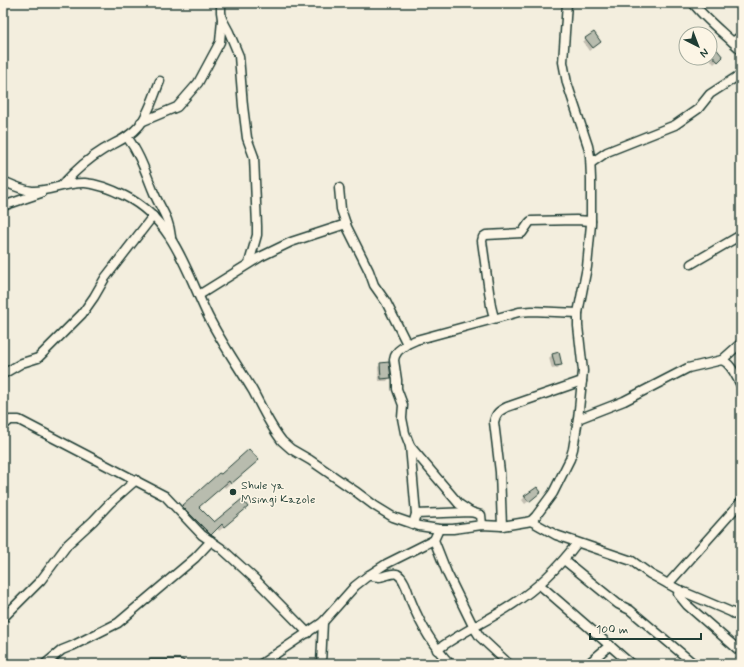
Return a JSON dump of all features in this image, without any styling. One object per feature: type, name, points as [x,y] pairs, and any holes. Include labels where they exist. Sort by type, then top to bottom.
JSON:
[{"type":"street","points":[[221,3],[220,12],[222,19],[239,56],[247,138],[254,157],[257,235],[249,263]]},
{"type":"street","points":[[3,206],[64,184],[85,183],[100,186],[127,197],[153,216],[165,228],[187,267],[218,334],[282,441],[291,449],[310,460],[375,506],[393,517],[413,524],[439,529],[482,525],[502,526],[531,521],[553,493],[570,459],[578,419],[582,381],[578,313],[587,267],[591,221],[591,163],[588,146],[564,72],[562,57],[567,3]]},
{"type":"street","points":[[693,3],[704,17],[716,25],[741,50]]},
{"type":"street","points":[[141,122],[177,107],[198,83],[220,42],[222,19]]},
{"type":"street","points":[[733,42],[741,36]]},
{"type":"street","points":[[591,163],[607,152],[675,125],[698,109],[710,94],[741,74]]},
{"type":"street","points":[[64,184],[84,163],[102,150],[127,137],[141,122],[160,81]]},
{"type":"street","points":[[127,137],[140,157],[154,194],[170,225],[171,238]]},
{"type":"street","points":[[3,181],[30,191],[47,190]]},
{"type":"street","points":[[339,188],[341,209],[346,224],[369,271],[374,285],[386,302],[407,344]]},
{"type":"street","points":[[3,374],[22,363],[38,358],[82,314],[105,278],[153,216]]},
{"type":"street","points":[[494,318],[481,240],[483,237],[522,233],[531,221],[591,221]]},
{"type":"street","points":[[199,295],[249,263],[291,242],[346,224]]},
{"type":"street","points":[[691,264],[741,235]]},
{"type":"street","points":[[471,512],[459,504],[410,446],[405,434],[402,418],[403,405],[397,389],[394,360],[395,356],[398,351],[407,344],[416,340],[519,312],[538,311],[578,313]]},
{"type":"street","points":[[578,419],[624,401],[688,368],[722,360],[741,343]]},
{"type":"street","points":[[722,360],[727,362],[731,367],[741,385]]},
{"type":"street","points":[[502,526],[500,472],[494,422],[496,415],[500,410],[507,406],[582,381]]},
{"type":"street","points":[[3,426],[10,420],[19,420],[166,496],[202,535],[221,548],[256,580],[308,633]]},
{"type":"street","points":[[410,446],[416,514],[413,524]]},
{"type":"street","points":[[3,618],[41,580],[68,544],[136,480]]},
{"type":"street","points":[[668,584],[741,502]]},
{"type":"street","points":[[416,514],[471,512],[481,515],[482,525]]},
{"type":"street","points":[[531,521],[556,535],[632,562],[679,590],[731,612],[741,618]]},
{"type":"street","points":[[261,664],[323,622],[355,586],[369,575],[386,564],[434,540],[439,529]]},
{"type":"street","points":[[434,540],[473,626],[480,637],[509,664]]},
{"type":"street","points":[[45,664],[62,650],[118,623],[195,558],[211,541]]},
{"type":"street","points":[[437,650],[473,626],[513,605],[540,585],[564,560],[577,542]]},
{"type":"street","points":[[564,560],[618,604],[630,610],[694,664]]},
{"type":"street","points":[[369,575],[379,577],[395,573],[402,579],[413,607],[428,637],[437,650],[450,664]]},
{"type":"street","points":[[540,585],[631,664]]},
{"type":"street","points":[[679,590],[678,594],[687,605],[741,652]]},
{"type":"street","points":[[321,664],[323,622]]},
{"type":"street","points":[[588,664],[610,645]]},
{"type":"street","points":[[151,664],[180,664]]},
{"type":"building","points":[[594,32],[601,42],[593,48],[585,38]]},
{"type":"building","points":[[718,51],[723,57],[718,62]]},
{"type":"building","points":[[559,352],[562,365],[555,366],[552,354]]},
{"type":"building","points":[[389,362],[391,378],[381,379],[380,363]]},
{"type":"building","points":[[249,449],[259,460],[231,484],[229,481],[199,507],[214,522],[242,499],[248,507],[224,527],[222,524],[211,535],[182,506]]},
{"type":"building","points":[[537,487],[541,492],[529,502],[524,496]]},
{"type":"place","name":"Shule ya Msingi Kazole","points":[[233,492]]}]
